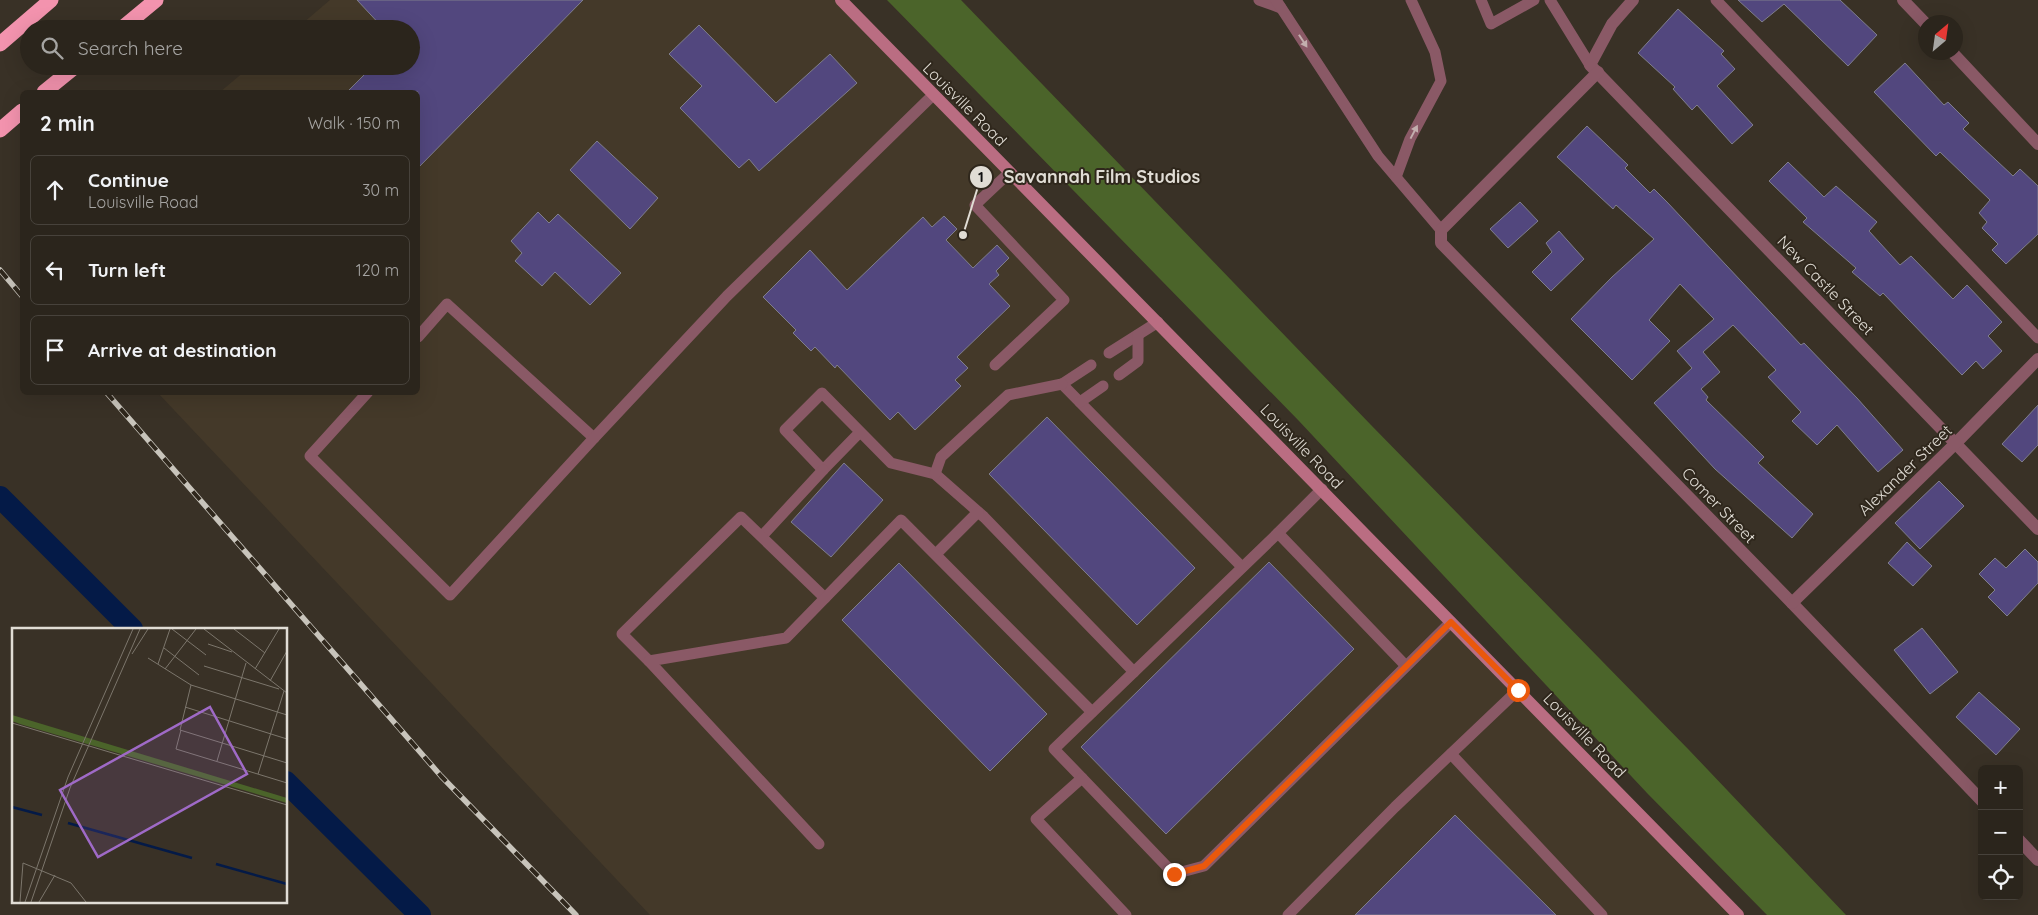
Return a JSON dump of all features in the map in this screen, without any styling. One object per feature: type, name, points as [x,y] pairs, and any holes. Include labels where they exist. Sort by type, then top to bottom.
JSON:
[{"type":"highway","points":[[28,20],[51,0]]},
{"type":"highway","points":[[132,20],[156,0]]},
{"type":"highway","points":[[0,44],[20,27]]},
{"type":"highway","points":[[46,90],[65,75]]},
{"type":"highway","points":[[0,130],[20,113]]},
{"type":"main road","name":"Louisville Road","points":[[841,0],[1738,915]]},
{"type":"street","points":[[1441,230],[1594,68],[1612,24],[1633,0]]},
{"type":"street","points":[[1903,0],[1918,16]]},
{"type":"street","points":[[1959,60],[2038,144]]},
{"type":"street","name":"New Castle Street","points":[[1594,68],[2038,529]]},
{"type":"street","name":"Comer Street","points":[[1441,230],[1441,243],[1978,797]]},
{"type":"street","name":"Alexander Street","points":[[1792,603],[1956,443],[2038,359]]},
{"type":"street","points":[[2023,844],[2038,860]]},
{"type":"lane","points":[[1259,0],[1279,4],[1378,156],[1441,230]]},
{"type":"lane","points":[[1396,177],[1410,139],[1441,81],[1435,52],[1411,0]]},
{"type":"lane","points":[[1481,0],[1491,24],[1534,0]]},
{"type":"lane","points":[[1550,0],[1594,68]]},
{"type":"lane","points":[[1716,0],[2038,338]]},
{"type":"lane","points":[[365,395],[310,456],[450,595],[727,296],[933,95]]},
{"type":"lane","points":[[995,364],[1064,300],[975,205],[1010,172]]},
{"type":"lane","points":[[420,335],[447,304],[594,438]]},
{"type":"lane","points":[[1109,353],[1158,322]]},
{"type":"lane","points":[[1119,375],[1138,361],[1138,335]]},
{"type":"lane","points":[[935,474],[941,457],[1008,394],[1062,384],[1091,365]]},
{"type":"lane","points":[[1062,384],[1242,567]]},
{"type":"lane","points":[[1080,402],[1103,386]]},
{"type":"lane","points":[[823,470],[785,430],[822,393],[891,463],[935,474],[978,512],[1134,672]]},
{"type":"lane","points":[[762,536],[860,432]]},
{"type":"lane","points":[[1322,489],[1054,749],[1174,874],[1204,866],[1451,622]]},
{"type":"lane","points":[[936,554],[978,512]]},
{"type":"lane","points":[[819,844],[622,634],[742,518],[825,598]]},
{"type":"lane","points":[[649,661],[786,638],[901,520],[1092,712]]},
{"type":"lane","points":[[1278,533],[1406,666]]},
{"type":"lane","points":[[1288,915],[1518,690]]},
{"type":"lane","points":[[1451,754],[1602,915]]},
{"type":"lane","points":[[1082,778],[1036,819],[1126,915]]},
{"type":"shaded area","points":[[330,0],[843,0],[1738,915],[650,915],[160,395],[420,395],[420,90],[222,90],[240,75],[420,75],[420,20],[307,20]]},
{"type":"green space","points":[[887,0],[961,0],[1371,425],[1689,750],[1846,915],[1767,915],[1647,793],[1299,421]]},
{"type":"building","points":[[357,0],[583,0],[420,166],[420,90],[349,90],[364,75],[420,75],[420,20],[376,20]]},
{"type":"building","points":[[1738,0],[1840,0],[1877,35],[1848,66],[1784,4],[1762,22]]},
{"type":"building","points":[[1678,9],[1724,51],[1721,54],[1735,69],[1717,86],[1753,125],[1732,144],[1697,105],[1692,110],[1673,89],[1675,87],[1638,53]]},
{"type":"building","points":[[699,25],[776,103],[830,54],[857,83],[759,171],[749,159],[739,168],[680,108],[702,86],[669,54]]},
{"type":"building","points":[[1905,63],[1944,105],[1948,102],[1969,123],[1963,129],[2013,176],[2020,169],[2038,186],[2038,234],[2006,264],[1992,250],[1998,244],[1982,228],[1987,222],[1979,213],[1990,200],[1940,152],[1936,156],[1874,92]]},
{"type":"building","points":[[1587,126],[1628,165],[1625,168],[1650,193],[1654,189],[1667,202],[1801,345],[1804,343],[1857,398],[1903,450],[1878,472],[1837,425],[1817,445],[1792,421],[1801,412],[1768,377],[1776,370],[1733,325],[1703,352],[1720,372],[1701,389],[1708,397],[1706,400],[1764,457],[1758,463],[1813,514],[1792,538],[1715,469],[1654,403],[1692,368],[1677,351],[1714,319],[1680,284],[1649,320],[1670,341],[1632,380],[1571,319],[1612,277],[1654,239],[1616,205],[1613,209],[1557,157]]},
{"type":"building","points":[[597,141],[658,198],[630,229],[570,170]]},
{"type":"building","points":[[1788,162],[1824,197],[1836,186],[1877,222],[1869,231],[1900,265],[1911,256],[1953,299],[1967,285],[2002,322],[1988,336],[2002,351],[1983,369],[1976,361],[1962,375],[1883,293],[1880,296],[1852,272],[1856,268],[1803,222],[1807,218],[1769,181]]},
{"type":"building","points":[[1520,202],[1538,221],[1508,248],[1490,229]]},
{"type":"building","points":[[538,212],[549,223],[558,214],[621,273],[590,305],[555,272],[542,286],[515,261],[522,253],[511,241]]},
{"type":"building","points":[[944,216],[957,229],[946,240],[973,268],[997,245],[1009,258],[996,271],[999,275],[989,284],[1010,306],[957,357],[968,368],[955,380],[961,386],[915,430],[898,412],[890,420],[837,365],[835,368],[815,347],[811,351],[793,333],[796,330],[763,297],[810,250],[847,290],[923,217],[932,227]]},
{"type":"building","points":[[1559,231],[1584,259],[1551,291],[1532,272],[1552,252],[1546,243]]},
{"type":"building","points":[[2038,405],[2038,445],[2022,462],[2002,444]]},
{"type":"building","points":[[1047,417],[1195,568],[1137,625],[989,474]]},
{"type":"building","points":[[844,463],[883,500],[831,557],[791,522]]},
{"type":"building","points":[[1939,481],[1964,506],[1920,549],[1895,523]]},
{"type":"building","points":[[1907,542],[1932,566],[1913,586],[1888,563]]},
{"type":"building","points":[[2025,549],[2038,562],[2038,583],[2007,616],[1988,597],[1995,590],[1979,574],[1995,558],[2006,568]]},
{"type":"building","points":[[1269,562],[1354,649],[1166,834],[1081,747]]},
{"type":"building","points":[[899,563],[1047,714],[990,771],[842,620]]},
{"type":"building","points":[[1922,628],[1958,672],[1930,694],[1894,650]]},
{"type":"building","points":[[1979,692],[2020,729],[1996,755],[1956,717]]},
{"type":"building","points":[[1455,815],[1556,915],[1355,915]]},
{"type":"waterway","points":[[0,497],[131,628]]},
{"type":"waterway","points":[[288,784],[420,915]]},
{"type":"railway","points":[[0,270],[20,294]]},
{"type":"railway","points":[[109,395],[441,776],[576,915]]},
{"type":"place","name":"Savannah Film Studios","points":[[963,235]]},
{"type":"route","points":[[1174,874],[1204,866],[1451,622],[1518,690]]}]
